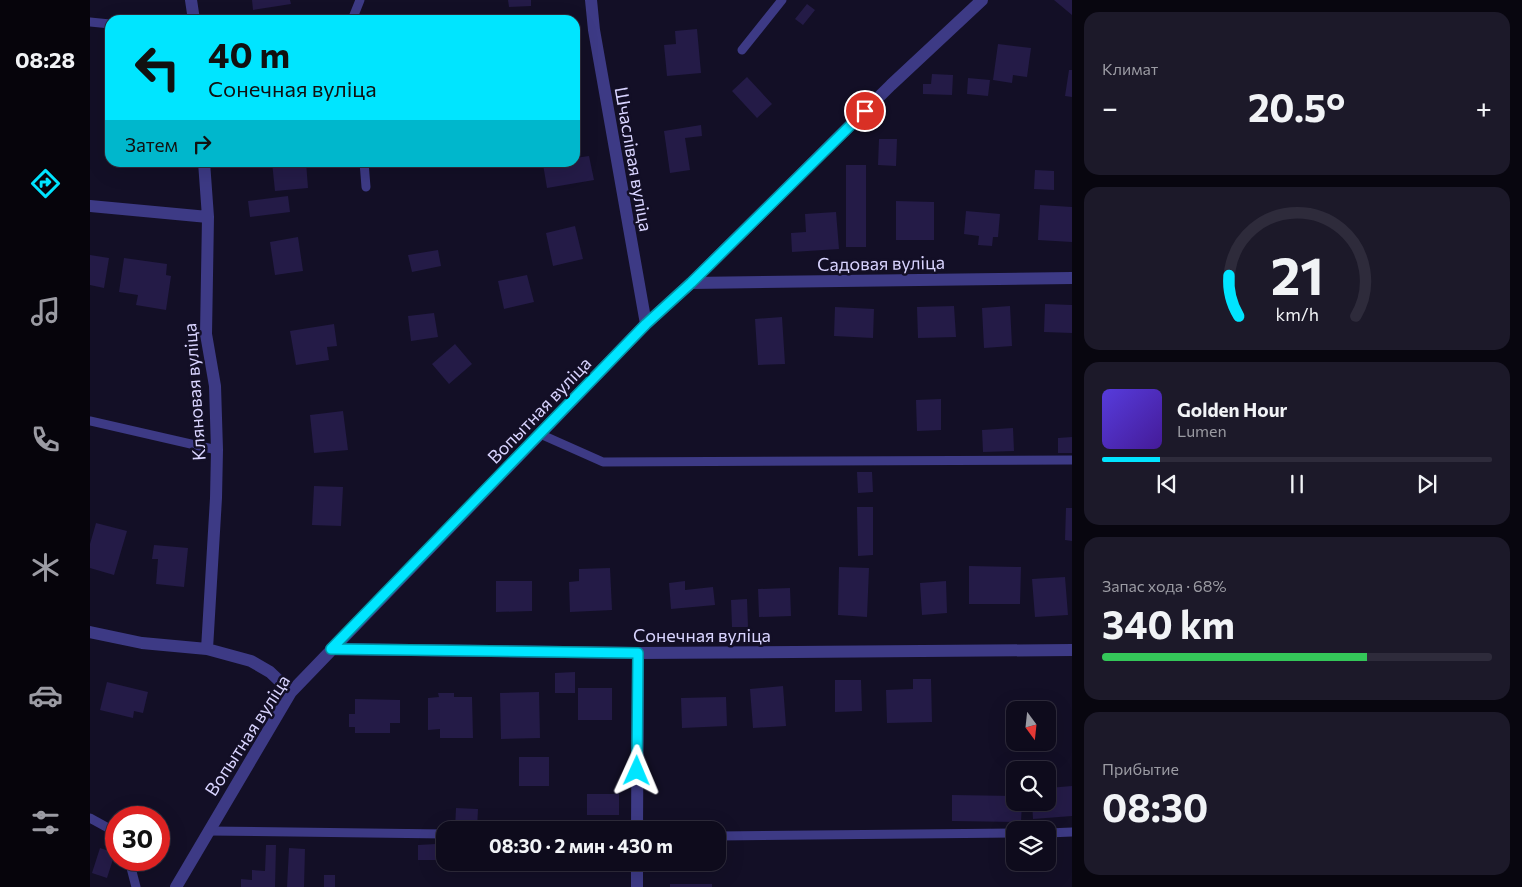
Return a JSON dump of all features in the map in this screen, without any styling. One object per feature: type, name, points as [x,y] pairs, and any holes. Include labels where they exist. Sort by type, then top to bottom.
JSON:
[{"type":"street","points":[[191,0],[193,15]]},
{"type":"street","name":"Шчаслівая вуліца","points":[[591,0],[594,30],[646,324]]},
{"type":"street","name":"Вопытная вуліца","points":[[176,887],[291,692],[646,324],[691,283],[892,85],[982,0]]},
{"type":"street","name":"Кляновая вуліца","points":[[204,167],[208,217],[206,334],[215,386],[217,450],[207,649]]},
{"type":"street","points":[[90,206],[208,217]]},
{"type":"street","name":"Садовая вуліца","points":[[691,283],[1072,278]]},
{"type":"street","points":[[90,632],[142,642],[207,649],[251,661],[270,672],[291,692]]},
{"type":"street","name":"Сонечная вуліца","points":[[331,649],[638,653],[1072,650]]},
{"type":"street","points":[[637,821],[638,653]]},
{"type":"street","points":[[637,871],[637,887]]},
{"type":"lane","points":[[354,15],[360,0]]},
{"type":"lane","points":[[742,50],[782,0]]},
{"type":"lane","points":[[90,22],[105,24]]},
{"type":"lane","points":[[364,167],[366,187]]},
{"type":"lane","points":[[90,421],[217,450]]},
{"type":"lane","points":[[540,434],[603,462],[1072,460]]},
{"type":"lane","points":[[90,818],[105,826]]},
{"type":"lane","points":[[208,830],[436,834]]},
{"type":"lane","points":[[1056,832],[1072,832]]},
{"type":"lane","points":[[726,836],[1006,833]]},
{"type":"lane","points":[[132,871],[136,887]]},
{"type":"building","points":[[252,0],[290,0],[291,4],[253,10]]},
{"type":"building","points":[[508,0],[531,0],[531,6],[509,7]]},
{"type":"building","points":[[1054,0],[1072,0],[1072,15]]},
{"type":"building","points":[[807,4],[815,10],[803,25],[795,19]]},
{"type":"building","points":[[697,29],[701,73],[667,76],[664,45],[676,44],[675,31]]},
{"type":"building","points":[[998,44],[1031,48],[1027,77],[1013,75],[1012,83],[993,80]]},
{"type":"building","points":[[1069,70],[1072,70],[1072,97],[1065,96]]},
{"type":"building","points":[[932,74],[953,75],[952,95],[923,94],[923,84],[931,84]]},
{"type":"building","points":[[747,77],[772,104],[757,118],[732,91]]},
{"type":"building","points":[[968,78],[990,80],[988,96],[967,94]]},
{"type":"building","points":[[701,125],[702,136],[685,138],[690,170],[670,173],[664,131]]},
{"type":"building","points":[[879,139],[897,139],[896,166],[878,165]]},
{"type":"building","points":[[589,156],[594,180],[547,188],[544,167],[580,167],[580,157]]},
{"type":"building","points":[[846,165],[866,165],[866,247],[846,247]]},
{"type":"building","points":[[273,167],[306,167],[308,188],[275,191]]},
{"type":"building","points":[[1035,170],[1054,171],[1054,190],[1034,189]]},
{"type":"building","points":[[288,196],[290,212],[250,217],[248,201]]},
{"type":"building","points":[[896,201],[934,202],[934,240],[896,240]]},
{"type":"building","points":[[1040,205],[1072,207],[1072,242],[1038,240]]},
{"type":"building","points":[[966,211],[1000,214],[998,237],[993,237],[992,246],[978,245],[979,236],[964,234]]},
{"type":"building","points":[[836,212],[839,249],[792,252],[791,233],[806,232],[805,214]]},
{"type":"building","points":[[575,226],[583,259],[553,266],[546,233]]},
{"type":"building","points":[[298,237],[303,271],[275,275],[270,242]]},
{"type":"building","points":[[438,250],[441,266],[412,272],[408,255]]},
{"type":"building","points":[[90,255],[109,258],[104,288],[90,285]]},
{"type":"building","points":[[124,258],[167,264],[166,275],[171,276],[166,310],[136,305],[138,295],[119,292]]},
{"type":"building","points":[[527,275],[534,302],[504,309],[498,281]]},
{"type":"building","points":[[1045,304],[1072,305],[1072,333],[1044,332]]},
{"type":"building","points":[[954,306],[956,337],[918,338],[917,307]]},
{"type":"building","points":[[1010,306],[1012,346],[984,348],[982,308]]},
{"type":"building","points":[[835,307],[874,309],[873,338],[834,336]]},
{"type":"building","points":[[434,313],[438,337],[411,341],[408,316]]},
{"type":"building","points":[[782,317],[785,364],[758,365],[755,319]]},
{"type":"building","points":[[334,324],[337,346],[327,347],[329,360],[296,365],[290,331]]},
{"type":"building","points":[[455,344],[472,364],[449,384],[432,364]]},
{"type":"building","points":[[941,399],[941,430],[917,431],[916,400]]},
{"type":"building","points":[[343,411],[348,450],[314,453],[310,415]]},
{"type":"building","points":[[1013,428],[1014,451],[983,452],[982,430]]},
{"type":"building","points":[[1072,437],[1072,453],[1058,453],[1058,438]]},
{"type":"building","points":[[857,472],[872,472],[873,492],[858,493]]},
{"type":"building","points":[[314,486],[343,487],[341,526],[312,525]]},
{"type":"building","points":[[857,507],[873,507],[873,555],[858,556]]},
{"type":"building","points":[[1066,508],[1072,508],[1072,541],[1065,540]]},
{"type":"building","points":[[96,523],[127,531],[114,575],[90,568],[90,544]]},
{"type":"building","points":[[154,545],[188,548],[184,587],[156,584],[158,559],[152,559]]},
{"type":"building","points":[[969,566],[1021,567],[1020,604],[969,604]]},
{"type":"building","points":[[839,567],[869,568],[867,617],[838,615]]},
{"type":"building","points":[[610,568],[612,610],[570,612],[569,582],[579,581],[579,569]]},
{"type":"building","points":[[1065,577],[1068,615],[1035,617],[1032,579]]},
{"type":"building","points":[[496,581],[532,581],[532,611],[496,612]]},
{"type":"building","points":[[685,581],[685,590],[713,587],[715,605],[671,609],[669,583]]},
{"type":"building","points":[[946,581],[947,613],[922,615],[920,583]]},
{"type":"building","points":[[790,588],[791,616],[759,617],[758,589]]},
{"type":"building","points":[[747,599],[748,627],[732,627],[731,600]]},
{"type":"building","points":[[575,672],[575,693],[555,693],[555,673]]},
{"type":"building","points":[[913,679],[931,679],[932,722],[887,723],[886,690],[913,689]]},
{"type":"building","points":[[835,680],[861,680],[862,711],[835,712]]},
{"type":"building","points":[[107,682],[148,692],[143,713],[134,711],[133,718],[100,710]]},
{"type":"building","points":[[783,686],[786,726],[753,728],[750,689]]},
{"type":"building","points":[[578,688],[612,688],[612,720],[578,720]]},
{"type":"building","points":[[539,692],[540,738],[501,739],[500,693]]},
{"type":"building","points":[[438,693],[454,693],[454,697],[472,697],[473,738],[440,738],[440,729],[428,730],[428,698],[439,697]]},
{"type":"building","points":[[726,697],[727,726],[682,728],[681,698]]},
{"type":"building","points":[[355,699],[400,700],[400,723],[390,723],[390,733],[355,733],[355,727],[349,727],[349,714],[355,714]]},
{"type":"building","points":[[519,757],[549,757],[549,786],[519,786]]},
{"type":"building","points":[[1072,786],[1072,816],[1033,819],[1033,811],[1056,811],[1056,787]]},
{"type":"building","points":[[587,794],[619,794],[619,815],[587,815]]},
{"type":"building","points":[[952,795],[1006,796],[1006,811],[1022,811],[1021,821],[952,821]]},
{"type":"building","points":[[456,808],[478,809],[477,821],[455,821]]},
{"type":"building","points":[[436,844],[436,860],[418,860],[418,845]]},
{"type":"building","points":[[266,845],[276,845],[275,887],[241,887],[241,879],[252,880],[252,870],[265,871]]},
{"type":"building","points":[[100,848],[105,850],[105,871],[109,871],[107,878],[92,873]]},
{"type":"building","points":[[289,848],[305,849],[304,887],[287,887]]},
{"type":"building","points":[[324,875],[335,875],[335,887],[324,887]]},
{"type":"building","points":[[670,884],[712,884],[712,887],[670,887]]},
{"type":"route","points":[[637,771],[638,653],[331,649],[646,324],[691,283],[865,111]]}]
